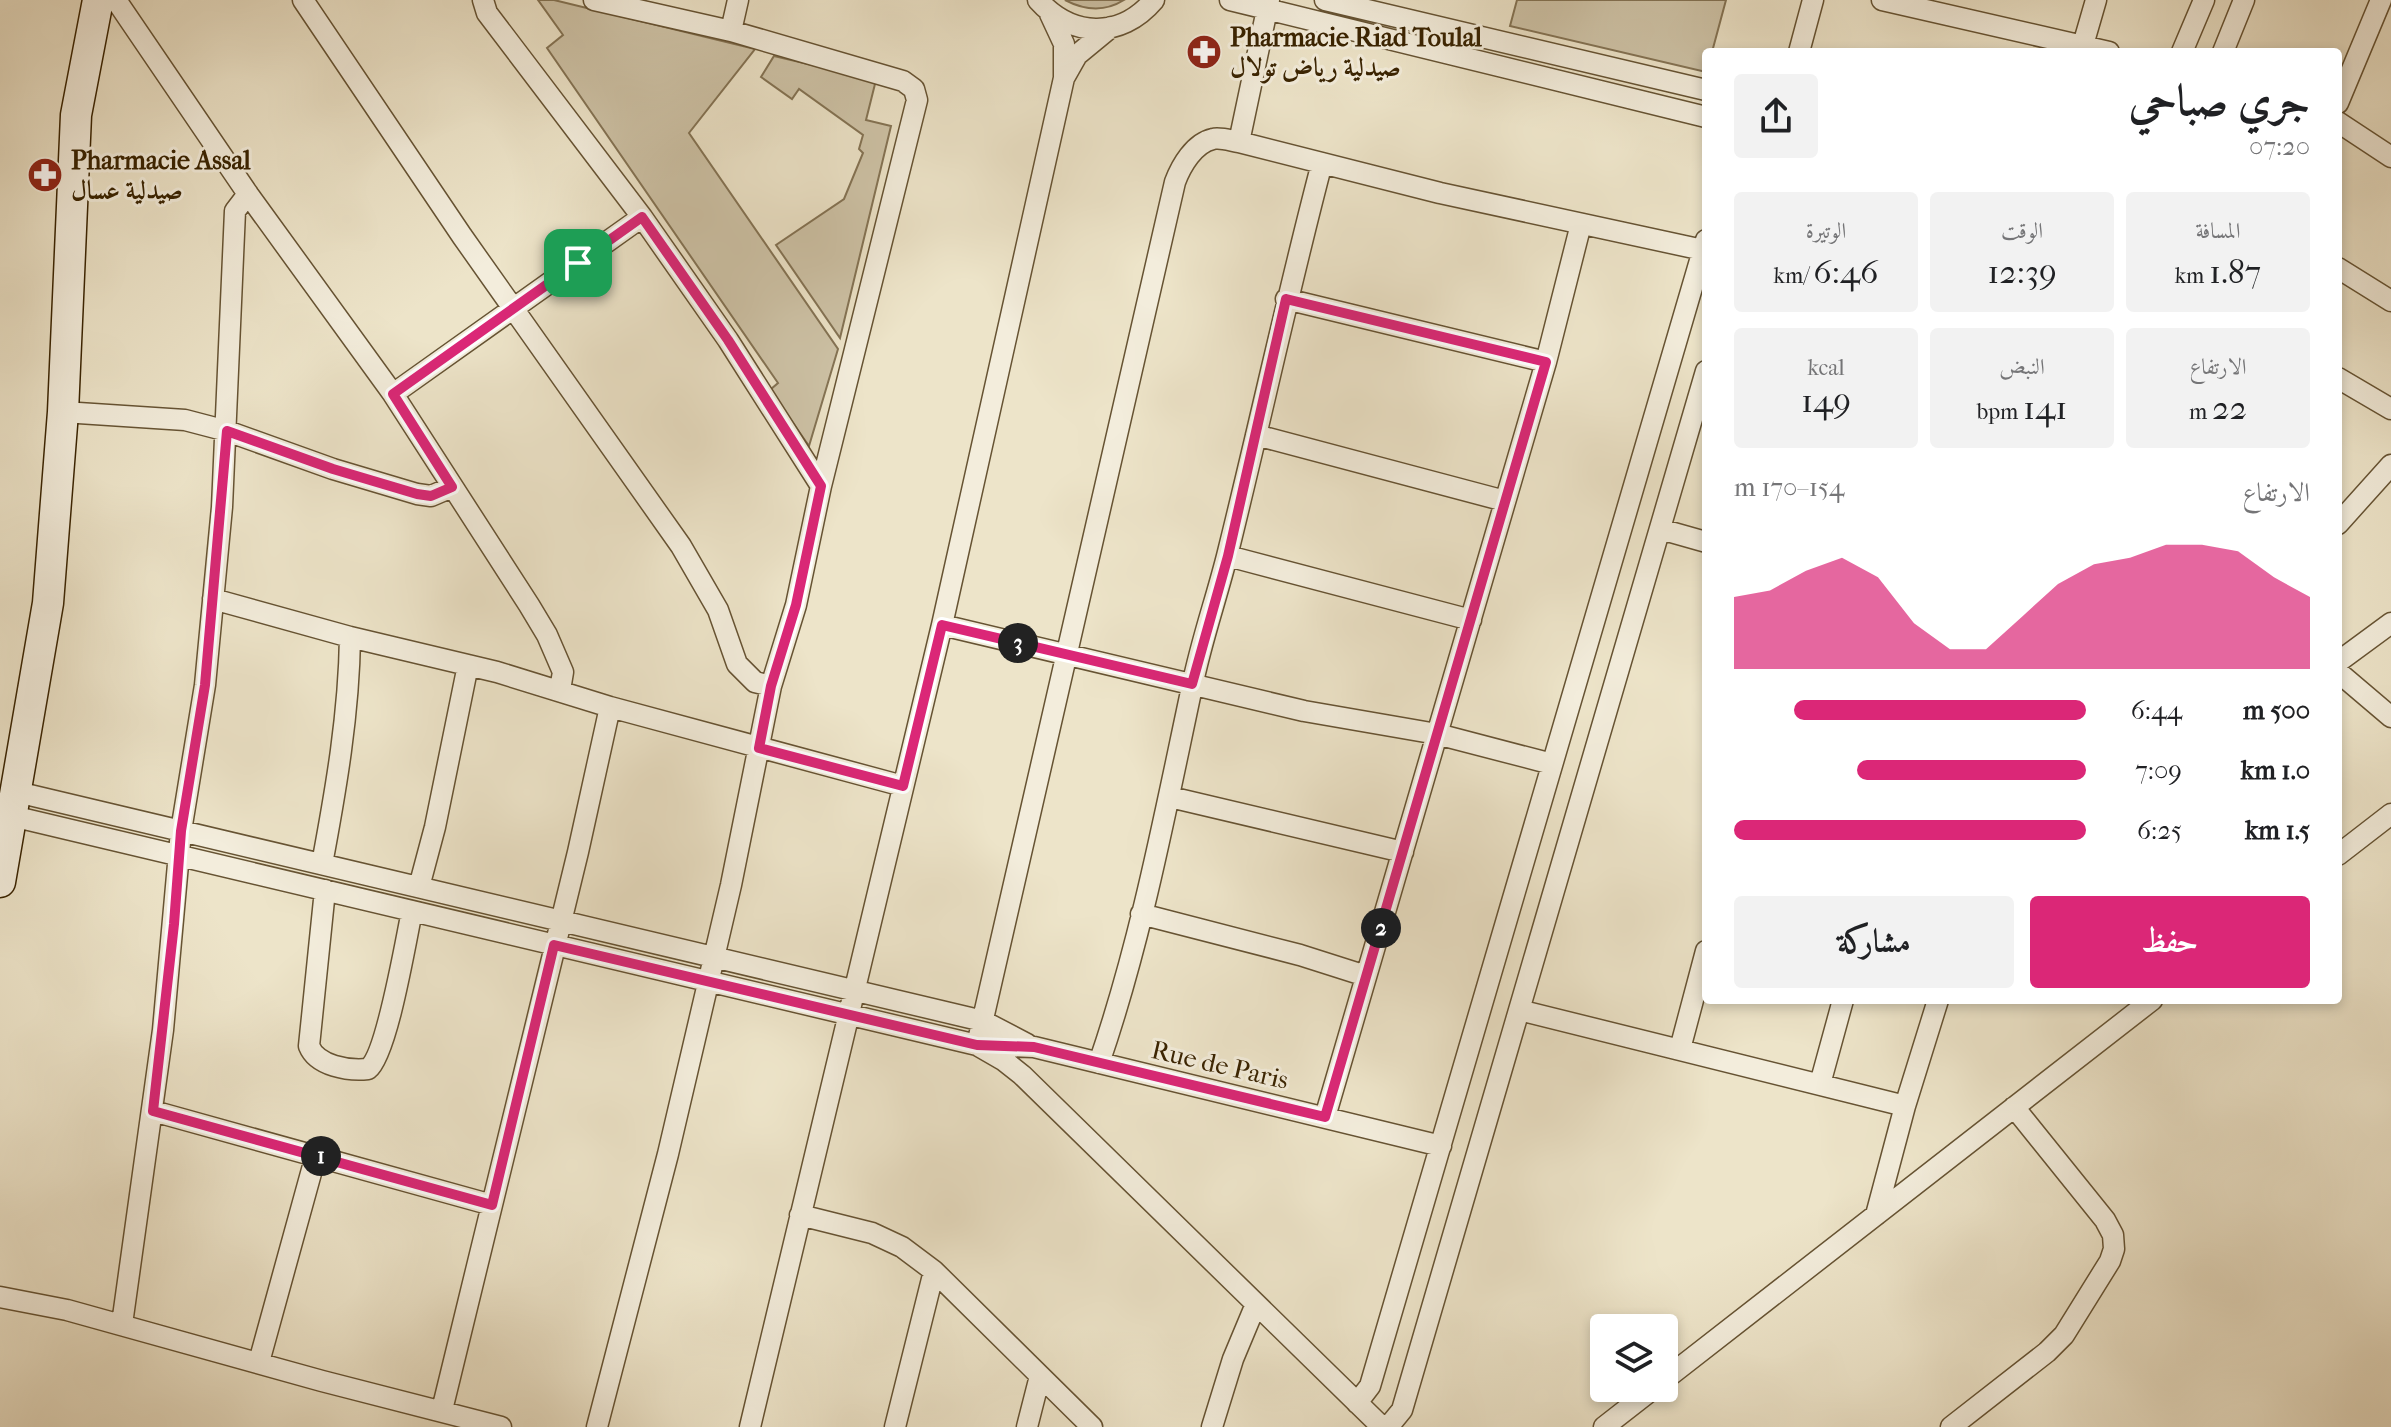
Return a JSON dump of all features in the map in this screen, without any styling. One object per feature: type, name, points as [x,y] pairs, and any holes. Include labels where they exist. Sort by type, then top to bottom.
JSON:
[{"type":"street","points":[[2,863],[48,603],[63,412],[75,131],[98,0]]},
{"type":"street","points":[[116,0],[248,194],[393,394],[547,635],[563,672],[560,690]]},
{"type":"street","points":[[303,0],[453,223],[706,587],[718,610],[737,664],[755,682],[771,686]]},
{"type":"street","points":[[483,0],[487,13],[642,217],[728,340],[821,486]]},
{"type":"street","points":[[594,0],[731,31],[903,81],[914,89],[917,100],[821,486],[796,605],[771,686],[668,1154],[597,1427]]},
{"type":"street","points":[[731,31],[738,0]]},
{"type":"street","points":[[1230,0],[1268,5],[1702,116]]},
{"type":"street","points":[[1325,0],[1702,89]]},
{"type":"street","points":[[1414,21],[1420,0]]},
{"type":"street","points":[[1800,48],[1813,0]]},
{"type":"street","points":[[1882,0],[1940,6],[2094,48]]},
{"type":"street","points":[[2083,45],[2096,0]]},
{"type":"street","points":[[2184,48],[2204,0]]},
{"type":"street","points":[[2225,48],[2244,0]]},
{"type":"street","points":[[1044,7],[1079,27],[1090,29],[1111,27],[1133,19],[1154,1]]},
{"type":"street","points":[[1239,142],[1268,5]]},
{"type":"street","points":[[2342,93],[2378,5]]},
{"type":"street","points":[[750,1427],[942,625],[1064,78],[1064,44],[1044,7]]},
{"type":"street","points":[[1064,78],[1077,55],[1111,27]]},
{"type":"street","points":[[2342,125],[2391,157]]},
{"type":"street","points":[[977,1045],[1175,182],[1179,171],[1199,146],[1214,138],[1239,142],[1581,224],[1702,245]]},
{"type":"street","points":[[1099,1063],[1120,1003],[1170,797],[1192,684],[1228,556],[1286,299],[1322,163]]},
{"type":"street","points":[[122,1324],[153,1111],[181,831],[205,685],[227,431],[235,211],[248,194]]},
{"type":"street","points":[[393,394],[642,217]]},
{"type":"street","points":[[1325,1117],[1546,362],[1581,224]]},
{"type":"street","points":[[1357,1403],[1370,1386],[1702,252]]},
{"type":"street","points":[[2342,270],[2391,301]]},
{"type":"street","points":[[1286,299],[1546,362]]},
{"type":"street","points":[[2342,380],[2391,409]]},
{"type":"street","points":[[1388,1427],[1402,1410],[1702,385]]},
{"type":"street","points":[[63,412],[185,420],[417,494],[431,496],[452,487]]},
{"type":"street","points":[[1256,435],[1505,501]]},
{"type":"street","points":[[2342,520],[2391,465]]},
{"type":"street","points":[[1660,529],[1702,541]]},
{"type":"street","points":[[1228,556],[1471,620]]},
{"type":"street","points":[[213,599],[350,637],[468,665],[610,707],[903,786]]},
{"type":"street","points":[[2342,659],[2391,623]]},
{"type":"street","points":[[942,625],[1304,711],[1437,734],[1552,764]]},
{"type":"street","points":[[322,864],[340,765],[350,637]]},
{"type":"street","points":[[419,887],[435,827],[468,665]]},
{"type":"street","points":[[2342,675],[2391,717]]},
{"type":"street","points":[[442,1410],[610,707]]},
{"type":"street","points":[[1170,797],[1403,852]]},
{"type":"street","points":[[14,804],[181,831],[560,920],[983,1021],[1034,1047]]},
{"type":"street","points":[[14,804],[179,856],[977,1045],[1034,1047]]},
{"type":"street","points":[[2342,852],[2391,814]]},
{"type":"street","points":[[325,890],[309,1046],[314,1056],[333,1065],[368,1069],[376,1061],[412,911]]},
{"type":"street","points":[[1141,914],[1300,955],[1366,976]]},
{"type":"street","points":[[1680,1049],[1702,966]]},
{"type":"street","points":[[1820,1084],[1842,1004]]},
{"type":"street","points":[[1876,1215],[1937,1004]]},
{"type":"street","points":[[1678,1369],[2147,1004]]},
{"type":"street","points":[[1519,1010],[1905,1106]]},
{"type":"street","points":[[977,1045],[1022,1075],[1382,1427]]},
{"type":"street","name":"Rue de Paris","points":[[1034,1047],[1441,1146]]},
{"type":"street","points":[[1951,1427],[2047,1352],[2064,1335],[2101,1278],[2114,1249],[2113,1235],[2105,1220],[2014,1107]]},
{"type":"street","points":[[153,1111],[492,1205]]},
{"type":"street","points":[[259,1362],[316,1155]]},
{"type":"street","points":[[800,1215],[872,1233],[902,1247],[934,1271],[1092,1427]]},
{"type":"street","points":[[895,1427],[934,1271]]},
{"type":"street","points":[[0,1297],[122,1324],[322,1381],[501,1427]]},
{"type":"street","points":[[1212,1427],[1233,1359],[1256,1304]]},
{"type":"street","points":[[1027,1427],[1040,1376]]},
{"type":"street","points":[[1604,1427],[1636,1402]]},
{"type":"shaded area","points":[[538,0],[554,0],[755,49],[689,133],[838,349],[809,446],[770,390],[778,383],[547,48],[563,35]]},
{"type":"shaded area","points":[[1065,0],[1124,0],[1094,8]]},
{"type":"shaded area","points":[[1517,0],[1726,0],[1713,48],[1702,48],[1702,71],[1510,26]]},
{"type":"shaded area","points":[[774,56],[876,80],[866,120],[891,126],[840,338],[776,245],[844,199],[863,153],[859,149],[863,135],[799,89],[792,99],[761,77]]},
{"type":"place","name":"Pharmacie Riad Toulal صيدلية رياض تولال","points":[[1204,52]]},
{"type":"place","name":"Pharmacie Assal صيدلية عسال","points":[[45,175]]},
{"type":"route","points":[[642,217],[728,340],[821,486],[796,605],[771,686],[759,748],[903,786],[942,625],[1192,684],[1228,556],[1286,299],[1546,362],[1325,1117],[1034,1047],[977,1045],[554,945],[492,1205],[153,1111],[181,831],[205,685],[227,431],[333,469],[417,494],[431,496],[452,487],[393,394],[578,263],[642,217]]}]
